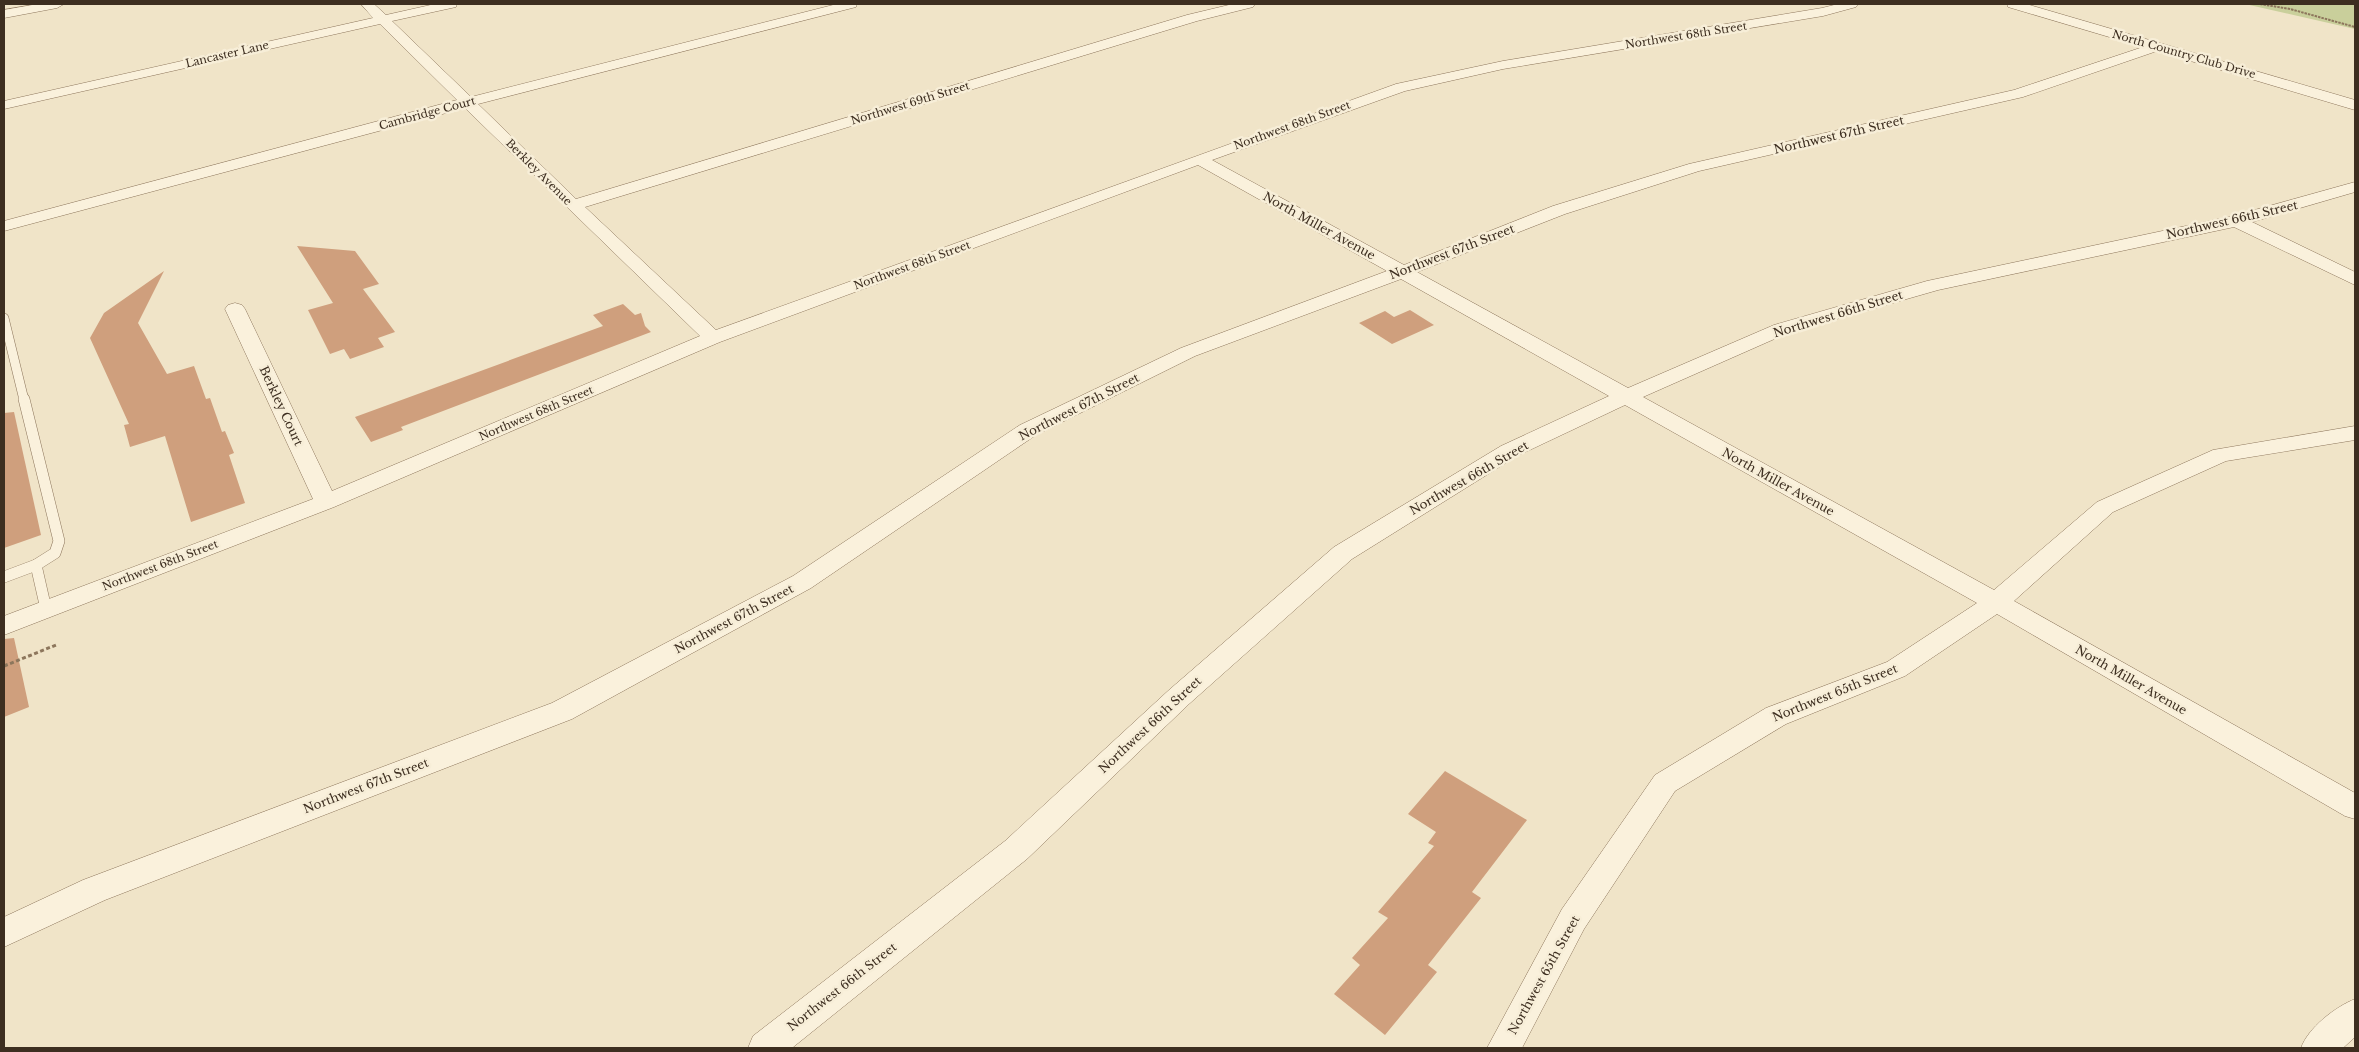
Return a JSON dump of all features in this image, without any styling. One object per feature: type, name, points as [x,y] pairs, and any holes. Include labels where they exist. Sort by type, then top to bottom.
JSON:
[{"type":"street","points":[[4,14],[58,4]]},
{"type":"street","name":"Berkley Avenue","points":[[367,4],[572,205],[713,338]]},
{"type":"street","name":"Lancaster Lane","points":[[4,105],[451,4]]},
{"type":"street","name":"Cambridge Court","points":[[4,226],[469,102],[851,4]]},
{"type":"street","name":"Northwest 69th Street","points":[[572,205],[1192,18],[1248,4]]},
{"type":"street","name":"Northwest 68th Street","points":[[4,626],[326,502],[713,338],[1400,87],[1504,65],[1823,12],[1851,4]]},
{"type":"street","name":"North Country Club Drive","points":[[2013,4],[2355,105]]},
{"type":"street","name":"Northwest 67th Street","points":[[4,933],[94,890],[562,711],[802,582],[1028,430],[1188,352],[1402,272],[1559,210],[1695,167],[2018,94],[2158,46]]},
{"type":"street","name":"North Miller Avenue","points":[[1199,159],[1996,602],[2355,807]]},
{"type":"street","name":"Northwest 66th Street","points":[[765,1048],[1016,850],[1178,697],[1343,553],[1509,451],[1625,397],[1781,330],[1934,285],[2236,221],[2355,187]]},
{"type":"street","points":[[2236,221],[2355,279]]},
{"type":"street","name":"Berkley Court","points":[[235,309],[326,502]]},
{"type":"street","name":"Northwest 65th Street","points":[[1504,1048],[1573,919],[1665,783],[1776,716],[1896,669],[1996,602],[2105,506],[2221,455],[2354,434]]},
{"type":"street","points":[[2318,1048],[2355,1014]]},
{"type":"lane","points":[[4,318],[59,541],[54,553],[36,565],[4,577]]},
{"type":"lane","points":[[36,565],[46,609]]},
{"type":"path","points":[[2260,4],[2290,9],[2355,26]]},
{"type":"path","points":[[4,666],[56,645]]},
{"type":"green space","points":[[2245,4],[2355,4],[2355,29]]},
{"type":"building","points":[[297,246],[355,251],[379,284],[363,289],[395,332],[378,338],[384,347],[350,359],[344,349],[330,354],[308,310],[333,303]]},
{"type":"building","points":[[164,271],[138,323],[167,374],[194,366],[206,399],[210,398],[222,432],[225,431],[234,453],[229,455],[245,503],[191,522],[165,436],[130,447],[124,425],[129,424],[90,338],[104,313]]},
{"type":"building","points":[[623,304],[635,315],[641,313],[645,326],[651,332],[401,427],[403,430],[371,442],[355,417],[603,326],[593,315]]},
{"type":"building","points":[[1410,310],[1434,325],[1392,344],[1359,323],[1385,311],[1394,317]]},
{"type":"building","points":[[14,412],[41,535],[4,548],[4,413]]},
{"type":"building","points":[[14,638],[29,707],[4,717],[4,639]]},
{"type":"building","points":[[1445,771],[1527,820],[1472,892],[1481,898],[1428,965],[1437,972],[1385,1035],[1334,994],[1360,965],[1352,958],[1388,918],[1378,912],[1434,846],[1428,843],[1436,832],[1408,814]]}]
